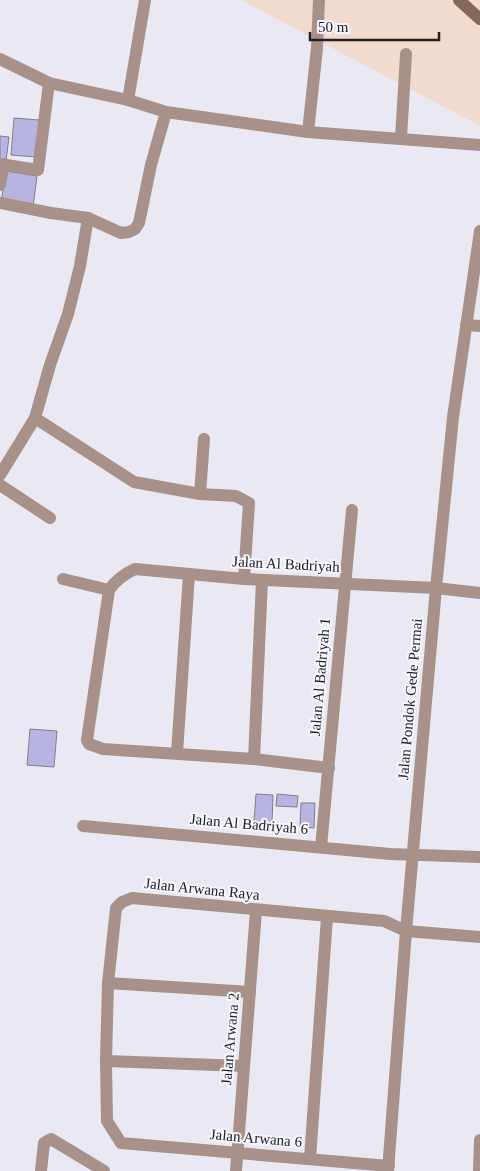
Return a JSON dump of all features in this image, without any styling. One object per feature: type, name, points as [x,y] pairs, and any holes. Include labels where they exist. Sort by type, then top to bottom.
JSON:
[{"type":"main road","points":[[459,0],[480,19]]},
{"type":"street","points":[[128,100],[146,0]]},
{"type":"street","points":[[308,132],[319,0]]},
{"type":"street","points":[[400,138],[406,54]]},
{"type":"street","points":[[0,59],[49,83],[128,100],[166,112],[308,132],[480,145]]},
{"type":"street","points":[[0,184],[2,164],[38,170],[49,83]]},
{"type":"street","points":[[0,203],[52,214],[88,218],[121,233],[129,232],[138,223],[151,165],[166,112]]},
{"type":"street","points":[[0,475],[35,418],[50,365],[68,314],[80,266],[88,218]]},
{"type":"street","name":"Jalan Pondok Gede Permai","points":[[389,1168],[406,931],[436,588],[453,417],[480,231]]},
{"type":"street","points":[[466,325],[480,326]]},
{"type":"street","points":[[35,418],[134,482],[200,494],[236,496],[249,503],[244,579]]},
{"type":"street","points":[[200,494],[204,439]]},
{"type":"street","points":[[0,485],[50,518]]},
{"type":"street","name":"Jalan Al Badriyah 1","points":[[321,846],[352,510]]},
{"type":"street","name":"Jalan Al Badriyah","points":[[109,590],[125,573],[135,568],[244,579],[436,588],[480,593]]},
{"type":"street","points":[[176,754],[189,574]]},
{"type":"street","points":[[63,579],[109,590],[87,740],[89,744],[103,749],[254,759],[329,768]]},
{"type":"street","points":[[254,759],[262,580]]},
{"type":"street","name":"Jalan Al Badriyah 6","points":[[83,826],[321,846],[390,854],[413,854]]},
{"type":"street","points":[[413,854],[480,857]]},
{"type":"street","name":"Jalan Arwana Raya","points":[[121,1143],[108,1121],[106,1061],[108,983],[116,908],[122,902],[132,898],[256,911],[384,921],[406,931],[480,937]]},
{"type":"street","name":"Jalan Arwana 2","points":[[236,1171],[256,911]]},
{"type":"street","points":[[310,1159],[327,917]]},
{"type":"street","points":[[108,983],[250,992]]},
{"type":"street","points":[[106,1061],[244,1066]]},
{"type":"street","points":[[41,1171],[44,1143],[51,1139],[104,1171]]},
{"type":"street","points":[[479,1171],[480,1140]]},
{"type":"street","name":"Jalan Arwana 6","points":[[121,1143],[310,1159],[389,1168]]},
{"type":"shaded area","points":[[241,0],[480,0],[480,126]]},
{"type":"building","points":[[14,118],[39,120],[36,157],[11,155]]},
{"type":"building","points":[[0,136],[9,137],[6,161],[0,160]]},
{"type":"building","points":[[6,171],[37,176],[33,207],[1,202]]},
{"type":"building","points":[[30,729],[57,731],[54,767],[27,765]]},
{"type":"building","points":[[256,794],[273,795],[272,824],[254,822]]},
{"type":"building","points":[[277,794],[298,796],[297,807],[276,806]]},
{"type":"building","points":[[301,803],[315,803],[314,828],[300,827]]}]
